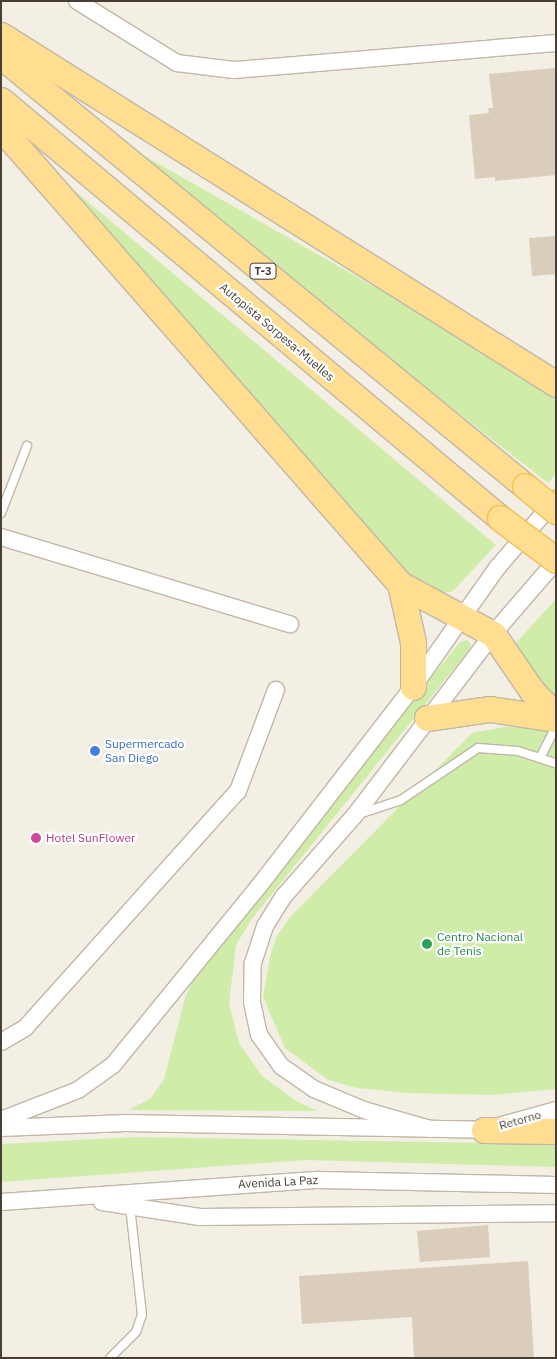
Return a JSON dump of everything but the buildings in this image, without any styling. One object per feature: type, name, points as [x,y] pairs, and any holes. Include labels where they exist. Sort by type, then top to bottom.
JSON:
[{"type":"main road","points":[[1,35],[556,384]]},
{"type":"main road","name":"T-3","points":[[1,56],[556,511]]},
{"type":"main road","name":"Autopista Sorpesa-Muelles","points":[[1,100],[500,518],[556,561]]},
{"type":"main road","points":[[1,128],[400,584],[461,615],[493,634],[532,692],[556,718]]},
{"type":"main road","points":[[508,354],[556,371]]},
{"type":"main road","points":[[400,584],[413,642],[413,687]]},
{"type":"main road","points":[[427,718],[490,709],[556,718]]},
{"type":"main road","points":[[484,1130],[556,1131]]},
{"type":"street","points":[[76,1],[177,63],[234,70],[556,43]]},
{"type":"street","points":[[1,1120],[78,1090],[113,1065],[247,902],[413,687],[461,615],[556,499]]},
{"type":"street","points":[[1,537],[290,624]]},
{"type":"street","points":[[430,1129],[364,1110],[314,1088],[281,1066],[259,1035],[252,1002],[253,963],[265,926],[284,896],[355,815],[427,718],[493,634],[556,561]]},
{"type":"street","points":[[1,1042],[25,1028],[238,791],[276,690]]},
{"type":"street","name":"Retorno","points":[[484,1130],[556,1110]]},
{"type":"street","points":[[1,1128],[126,1123],[484,1130]]},
{"type":"street","name":"Avenida La Paz","points":[[1,1202],[75,1199],[319,1180],[556,1184]]},
{"type":"street","points":[[75,1199],[200,1217],[556,1213]]},
{"type":"lane","points":[[1,513],[27,446]]},
{"type":"lane","points":[[541,756],[556,727]]},
{"type":"lane","points":[[355,815],[401,800],[478,748],[500,748],[541,756],[556,763]]},
{"type":"lane","points":[[110,1358],[136,1332],[142,1314],[130,1206]]},
{"type":"green space","points":[[94,127],[512,365],[556,393],[556,474],[548,483]]},
{"type":"green space","points":[[56,175],[496,545],[453,591],[440,594],[408,584]]},
{"type":"green space","points":[[556,599],[556,703],[515,652],[515,644]]},
{"type":"green space","points":[[467,640],[471,644],[469,650],[251,920],[236,945],[229,1003],[239,1043],[261,1075],[296,1101],[318,1111],[129,1110],[151,1098],[164,1079],[185,998],[194,977],[228,927],[460,642]]},
{"type":"green space","name":"Centro Nacional de Tenis","points":[[505,727],[535,728],[556,733],[556,1089],[491,1095],[408,1093],[357,1088],[328,1080],[285,1048],[263,997],[271,952],[278,934],[292,915],[472,733]]},
{"type":"green space","points":[[136,1137],[556,1144],[556,1167],[305,1160],[1,1182],[1,1144]]},
{"type":"place","name":"Supermercado San Diego","points":[[95,751]]},
{"type":"place","name":"Hotel SunFlower","points":[[36,838]]},
{"type":"place","name":"Centro Nacional de Tenis","points":[[427,944]]}]
